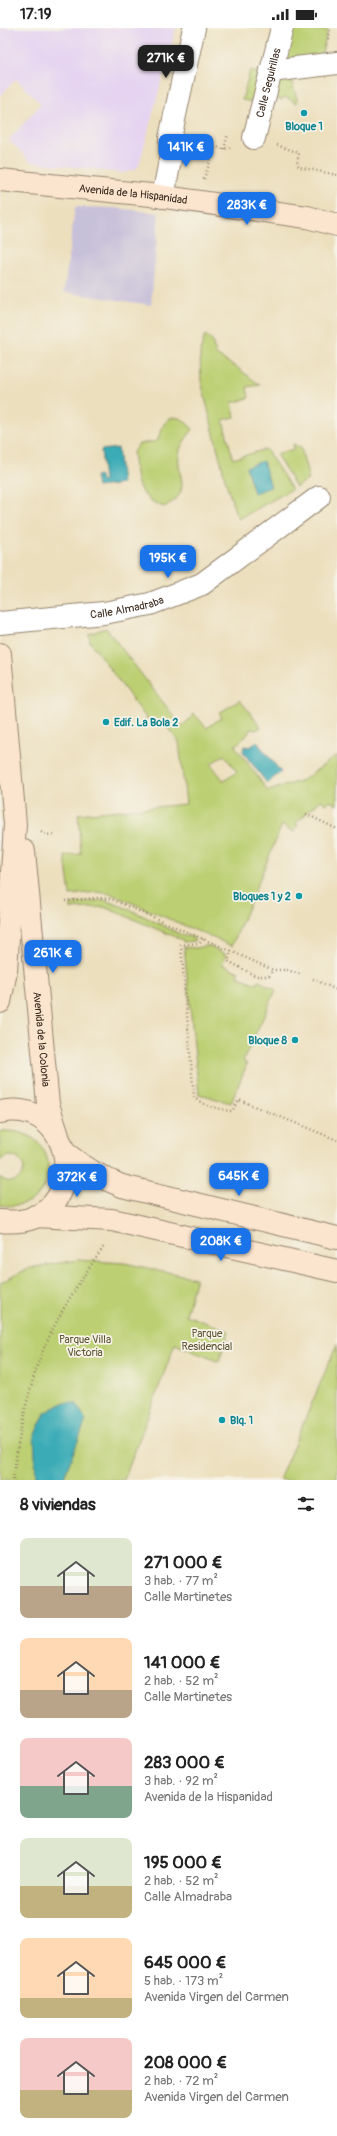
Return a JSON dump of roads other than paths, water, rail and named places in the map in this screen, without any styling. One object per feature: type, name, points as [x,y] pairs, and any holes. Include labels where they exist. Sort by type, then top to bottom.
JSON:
[{"type":"street","points":[[157,196],[154,163],[159,152],[179,138],[194,28]]},
{"type":"street","name":"Calle Seguirillas","points":[[254,138],[282,28]]},
{"type":"street","points":[[271,71],[337,63]]},
{"type":"street","name":"Avenida de la Hispanidad","points":[[0,180],[157,196],[307,217],[337,225]]},
{"type":"street","name":"Calle Almadraba","points":[[0,623],[104,613],[150,604],[202,584],[319,497]]},
{"type":"street","name":"Avenida de la Colonia","points":[[0,654],[15,824],[6,971],[0,1002]]},
{"type":"street","name":"Avenida de la Colonia","points":[[0,1234],[32,1218],[54,1203],[63,1188],[67,1171],[62,1144],[48,1104],[24,844],[15,824]]},
{"type":"street","points":[[0,1112],[8,1110],[27,1113],[45,1122],[80,1165],[105,1179],[122,1186],[337,1238]]},
{"type":"street","points":[[0,1221],[13,1222],[32,1218],[112,1220],[337,1271]]},
{"type":"water","points":[[118,448],[122,484],[97,487],[95,476],[100,476],[101,482],[104,481],[101,450]]},
{"type":"water","points":[[263,461],[271,487],[254,493],[246,467]]},
{"type":"water","points":[[257,742],[281,772],[267,783],[243,752],[244,746],[250,747]]},
{"type":"water","points":[[63,1403],[76,1403],[86,1420],[63,1480],[36,1480],[34,1436],[45,1413]]},
{"type":"place","name":"Bloque 1","points":[[304,113]]},
{"type":"place","name":"Edif. La Bola 2","points":[[106,722]]},
{"type":"place","name":"Bloques 1 y 2","points":[[299,896]]},
{"type":"place","name":"Bloque 8","points":[[295,1040]]},
{"type":"place","name":"Blq. 1","points":[[222,1420]]},
{"type":"park label","name":"Parque Residencial","points":[[207,1339]]},
{"type":"park label","name":"Parque Villa Victoria","points":[[85,1345]]}]
